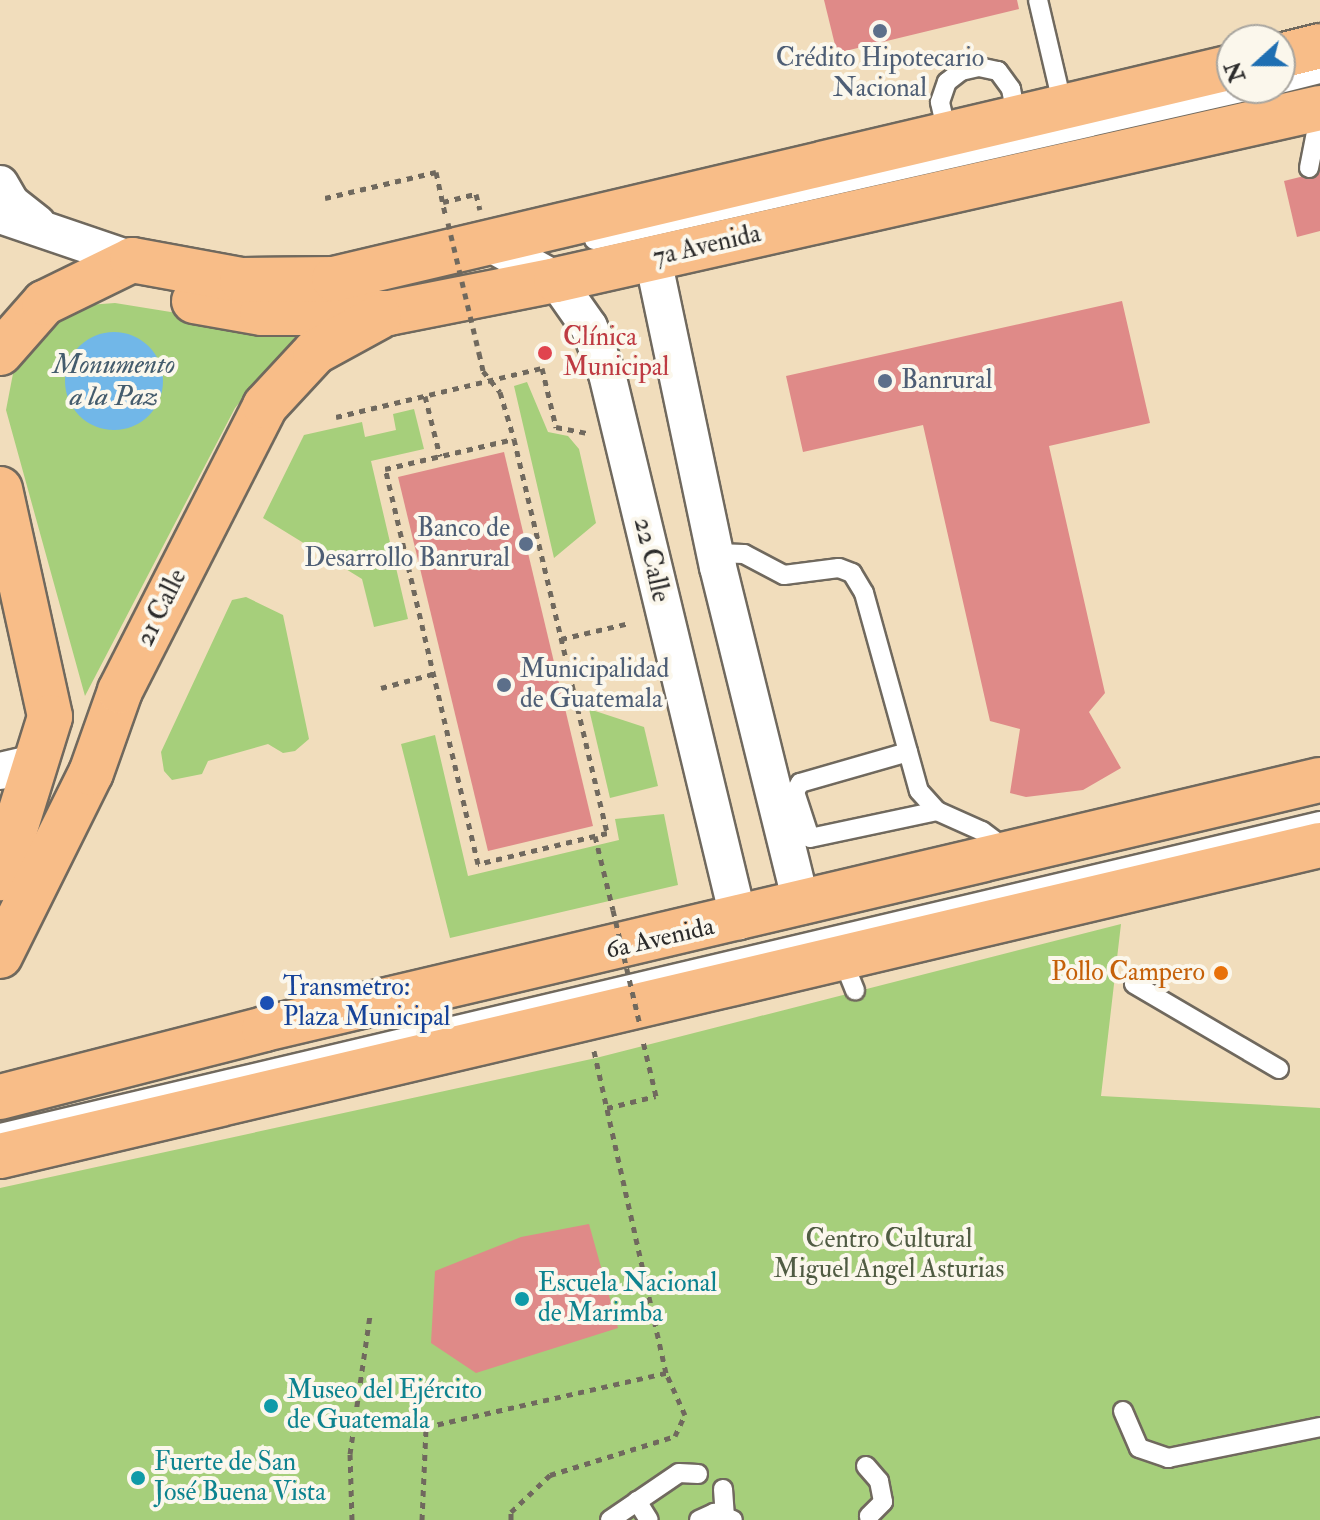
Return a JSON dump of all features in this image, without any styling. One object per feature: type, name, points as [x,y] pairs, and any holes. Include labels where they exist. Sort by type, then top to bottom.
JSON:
[{"type":"main road","points":[[1296,52],[1320,46]]},
{"type":"main road","name":"7a Avenida","points":[[89,279],[262,313],[389,313],[538,255],[948,137],[1216,71]]},
{"type":"main road","name":"7a Avenida","points":[[132,260],[242,280],[289,282],[538,255],[653,259],[1320,110]]},
{"type":"main road","points":[[0,353],[29,314],[89,279],[132,260]]},
{"type":"main road","name":"21 Calle","points":[[0,956],[91,773],[120,691],[265,406],[315,352],[389,313]]},
{"type":"main road","points":[[0,489],[49,702],[20,767],[1,876]]},
{"type":"main road","points":[[1,876],[56,779],[120,691]]},
{"type":"main road","name":"6a Avenida","points":[[7,1092],[264,1029],[1014,856],[1320,780]]},
{"type":"main road","points":[[0,1156],[849,974],[1320,845]]},
{"type":"street","points":[[0,184],[11,203],[51,233]]},
{"type":"street","points":[[0,215],[132,260]]},
{"type":"street","name":"22 Calle","points":[[538,255],[589,327],[607,374],[739,921]]},
{"type":"street","points":[[653,259],[715,553],[802,906]]},
{"type":"lane","points":[[1038,0],[1063,107]]},
{"type":"lane","points":[[948,137],[940,102],[947,82],[961,71],[979,67],[998,71],[1011,89],[1017,119]]},
{"type":"lane","points":[[1296,80],[1320,74]]},
{"type":"lane","points":[[538,255],[1216,99]]},
{"type":"lane","points":[[1309,168],[1320,110]]},
{"type":"lane","points":[[715,553],[744,554],[784,575],[839,568],[852,573],[864,593],[919,791],[937,811],[982,831],[1014,856]]},
{"type":"lane","points":[[908,752],[800,783],[795,792],[810,838],[937,811]]},
{"type":"lane","points":[[0,1133],[1320,821]]},
{"type":"lane","points":[[1134,984],[1279,1069]]},
{"type":"lane","points":[[1123,1411],[1139,1448],[1168,1458],[1320,1427]]},
{"type":"lane","points":[[866,1466],[879,1481],[883,1502],[869,1516]]},
{"type":"lane","points":[[610,1520],[679,1473],[698,1474]]},
{"type":"lane","points":[[699,1520],[729,1517],[723,1489]]},
{"type":"lane","points":[[637,1501],[649,1520]]},
{"type":"path","points":[[325,198],[436,172],[479,353],[490,380],[500,392],[514,439],[607,833],[478,864],[385,469],[514,439]]},
{"type":"path","points":[[443,202],[476,194]]},
{"type":"path","points":[[336,417],[542,368],[556,427],[586,433]]},
{"type":"path","points":[[425,396],[440,456]]},
{"type":"path","points":[[561,639],[630,623]]},
{"type":"path","points":[[381,688],[433,674]]},
{"type":"path","points":[[595,836],[656,1096],[607,1108]]},
{"type":"path","points":[[511,1520],[511,1512],[550,1475],[675,1436],[685,1415],[666,1373],[596,1058]]},
{"type":"path","points":[[352,1520],[350,1454],[370,1316]]},
{"type":"path","points":[[422,1520],[426,1427],[666,1373]]},
{"type":"green space","points":[[115,303],[307,334],[264,373],[235,408],[85,696],[6,410],[15,363],[41,328],[88,305]]},
{"type":"green space","points":[[527,382],[548,432],[568,436],[579,449],[596,523],[554,558],[514,386]]},
{"type":"green space","points":[[414,409],[424,449],[371,461],[408,619],[374,627],[362,579],[263,518],[304,435],[362,422],[365,437],[396,430],[393,414]]},
{"type":"green space","points":[[246,597],[283,615],[309,739],[295,751],[283,753],[268,744],[208,761],[202,774],[172,780],[164,771],[161,752],[232,600]]},
{"type":"green space","points":[[589,709],[644,727],[658,786],[610,798]]},
{"type":"green space","points":[[435,735],[468,876],[619,840],[615,819],[664,814],[678,885],[450,938],[401,744]]},
{"type":"green space","name":"Centro Cultural Miguel Angel Asturias","points":[[1121,924],[1101,1096],[1320,1108],[1320,1520],[0,1520],[0,1188],[596,1058]]},
{"type":"water","name":"Monumento a la Paz","points":[[114,332],[133,335],[149,346],[160,362],[163,381],[160,400],[149,416],[133,427],[114,430],[95,427],[79,416],[68,400],[65,381],[68,362],[79,346],[95,335]]},
{"type":"building","name":"Crédito Hipotecario Nacional","points":[[824,0],[1017,0],[1019,9],[837,53]]},
{"type":"building","points":[[1320,172],[1320,231],[1297,237],[1284,181]]},
{"type":"building","points":[[1122,301],[1150,423],[1049,446],[1105,693],[1089,712],[1121,768],[1083,790],[1026,797],[1010,793],[1020,729],[990,721],[923,425],[803,452],[786,376]]},
{"type":"building","name":"Municipalidad de Guatemala","points":[[504,452],[593,826],[488,851],[398,477]]},
{"type":"building","name":"Escuela Nacional de Marimba","points":[[589,1224],[618,1328],[476,1373],[431,1343],[435,1271],[521,1237]]},
{"type":"place","name":"Crédito Hipotecario Nacional","points":[[880,31]]},
{"type":"place","name":"Clínica Municipal","points":[[545,353]]},
{"type":"place","name":"Banrural","points":[[885,381]]},
{"type":"place","name":"Banco de Desarrollo Banrural","points":[[526,544]]},
{"type":"place","name":"Municipalidad de Guatemala","points":[[504,685]]},
{"type":"place","name":"Pollo Campero","points":[[1221,973]]},
{"type":"place","name":"Transmetro: Plaza Municipal","points":[[267,1003]]},
{"type":"place","name":"Escuela Nacional de Marimba","points":[[522,1299]]},
{"type":"place","name":"Museo del Ejército de Guatemala","points":[[271,1406]]},
{"type":"place","name":"Fuerte de San José Buena Vista","points":[[138,1478]]}]
